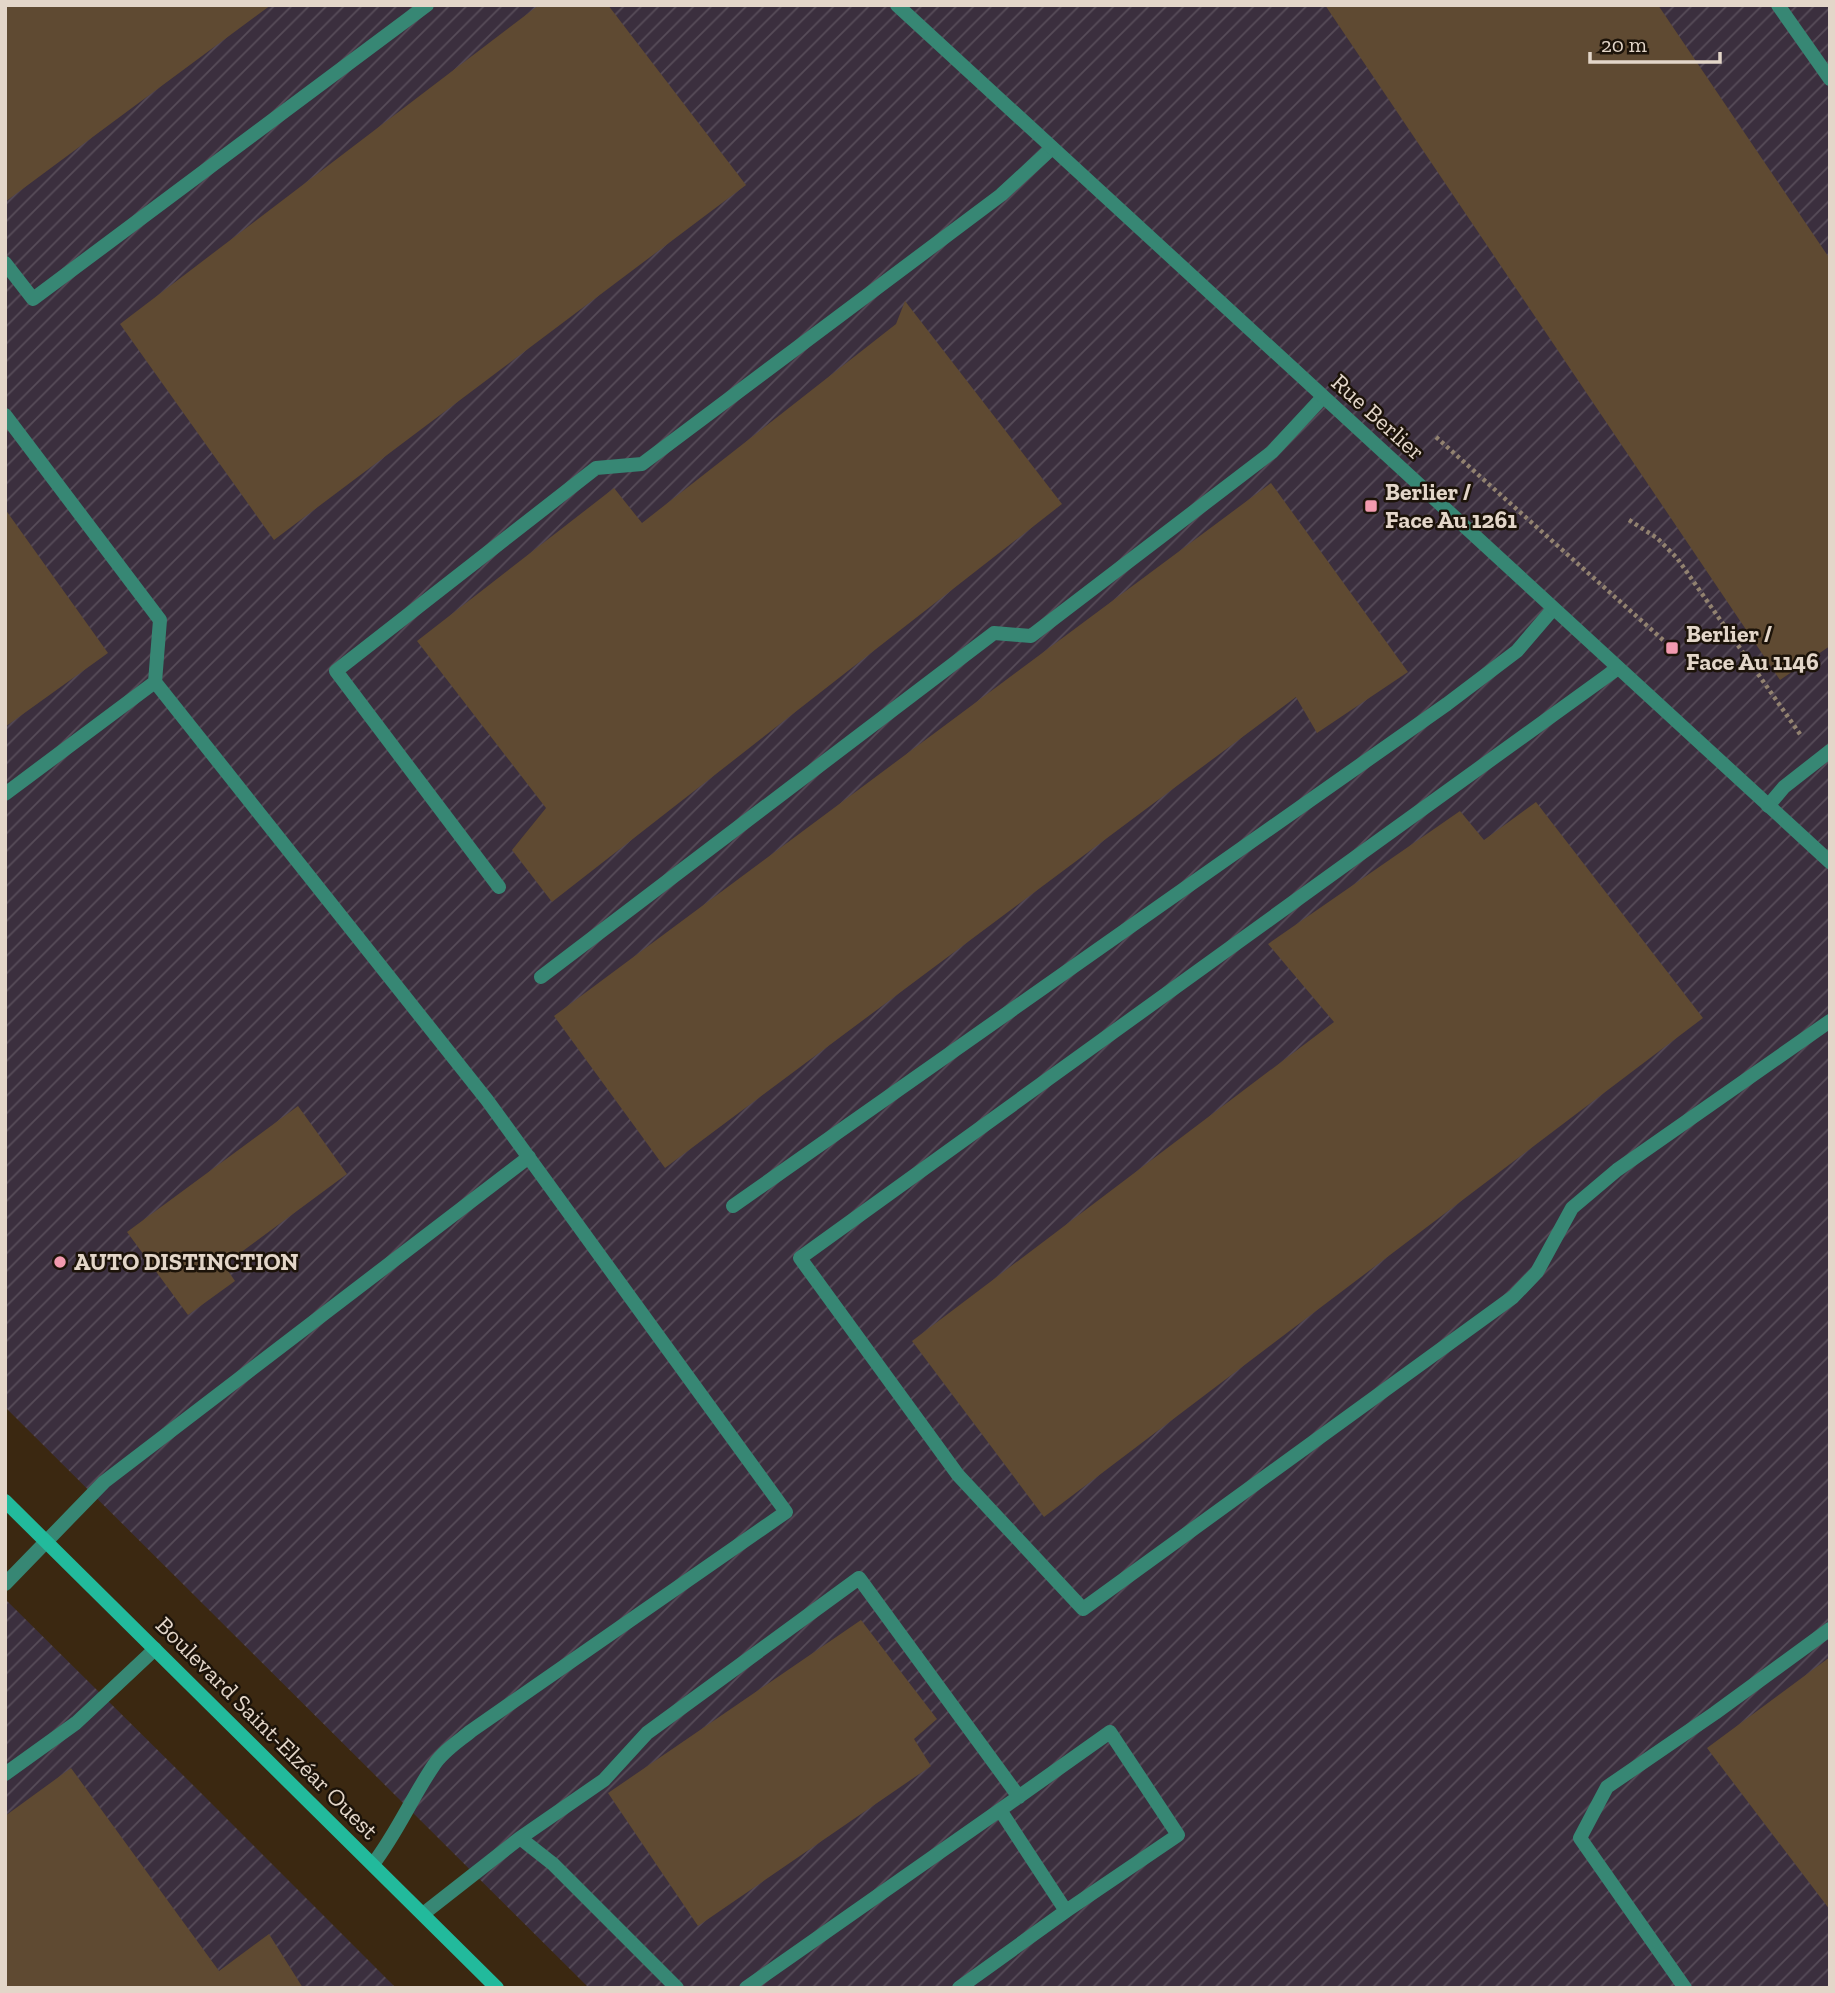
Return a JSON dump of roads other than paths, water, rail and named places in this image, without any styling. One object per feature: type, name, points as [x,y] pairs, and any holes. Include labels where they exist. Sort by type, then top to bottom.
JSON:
[{"type":"street","points":[[5,263],[33,299],[427,5]]},
{"type":"street","name":"Rue Berlier","points":[[897,5],[1830,862]]},
{"type":"street","points":[[1778,5],[1830,79]]},
{"type":"street","points":[[499,887],[336,671],[596,468],[642,464],[1001,195],[1052,148]]},
{"type":"street","points":[[541,977],[994,633],[1031,636],[1272,452],[1323,397]]},
{"type":"street","points":[[5,415],[160,620],[155,681],[487,1100],[786,1512],[450,1748],[435,1763],[397,1831],[373,1864]]},
{"type":"street","points":[[733,1206],[1447,704],[1517,651],[1553,609]]},
{"type":"street","points":[[1618,668],[800,1258],[958,1475],[1083,1609],[1513,1297],[1536,1272],[1572,1208],[1627,1163],[1830,1021]]},
{"type":"street","points":[[5,794],[155,681]]},
{"type":"street","points":[[1768,806],[1784,787],[1830,751]]},
{"type":"street","points":[[5,1584],[104,1482],[529,1157]]},
{"type":"street","name":"Boulevard Saint-Elzéar Ouest","points":[[5,1501],[497,1988]]},
{"type":"street","points":[[423,1914],[520,1839],[604,1780],[647,1733],[859,1578],[1019,1797]]},
{"type":"street","points":[[1685,1988],[1580,1838],[1607,1787],[1830,1629]]},
{"type":"street","points":[[5,1774],[76,1723],[155,1649]]},
{"type":"street","points":[[746,1988],[1110,1732],[1178,1835],[959,1988]]},
{"type":"street","points":[[1000,1810],[1066,1911]]},
{"type":"street","points":[[520,1839],[553,1864],[677,1988]]},
{"type":"place","name":"Berlier / Face Au 1261","points":[[1371,506]]},
{"type":"place","name":"Berlier / Face Au 1146","points":[[1672,648]]},
{"type":"place","name":"AUTO DISTINCTION","points":[[60,1262]]}]
